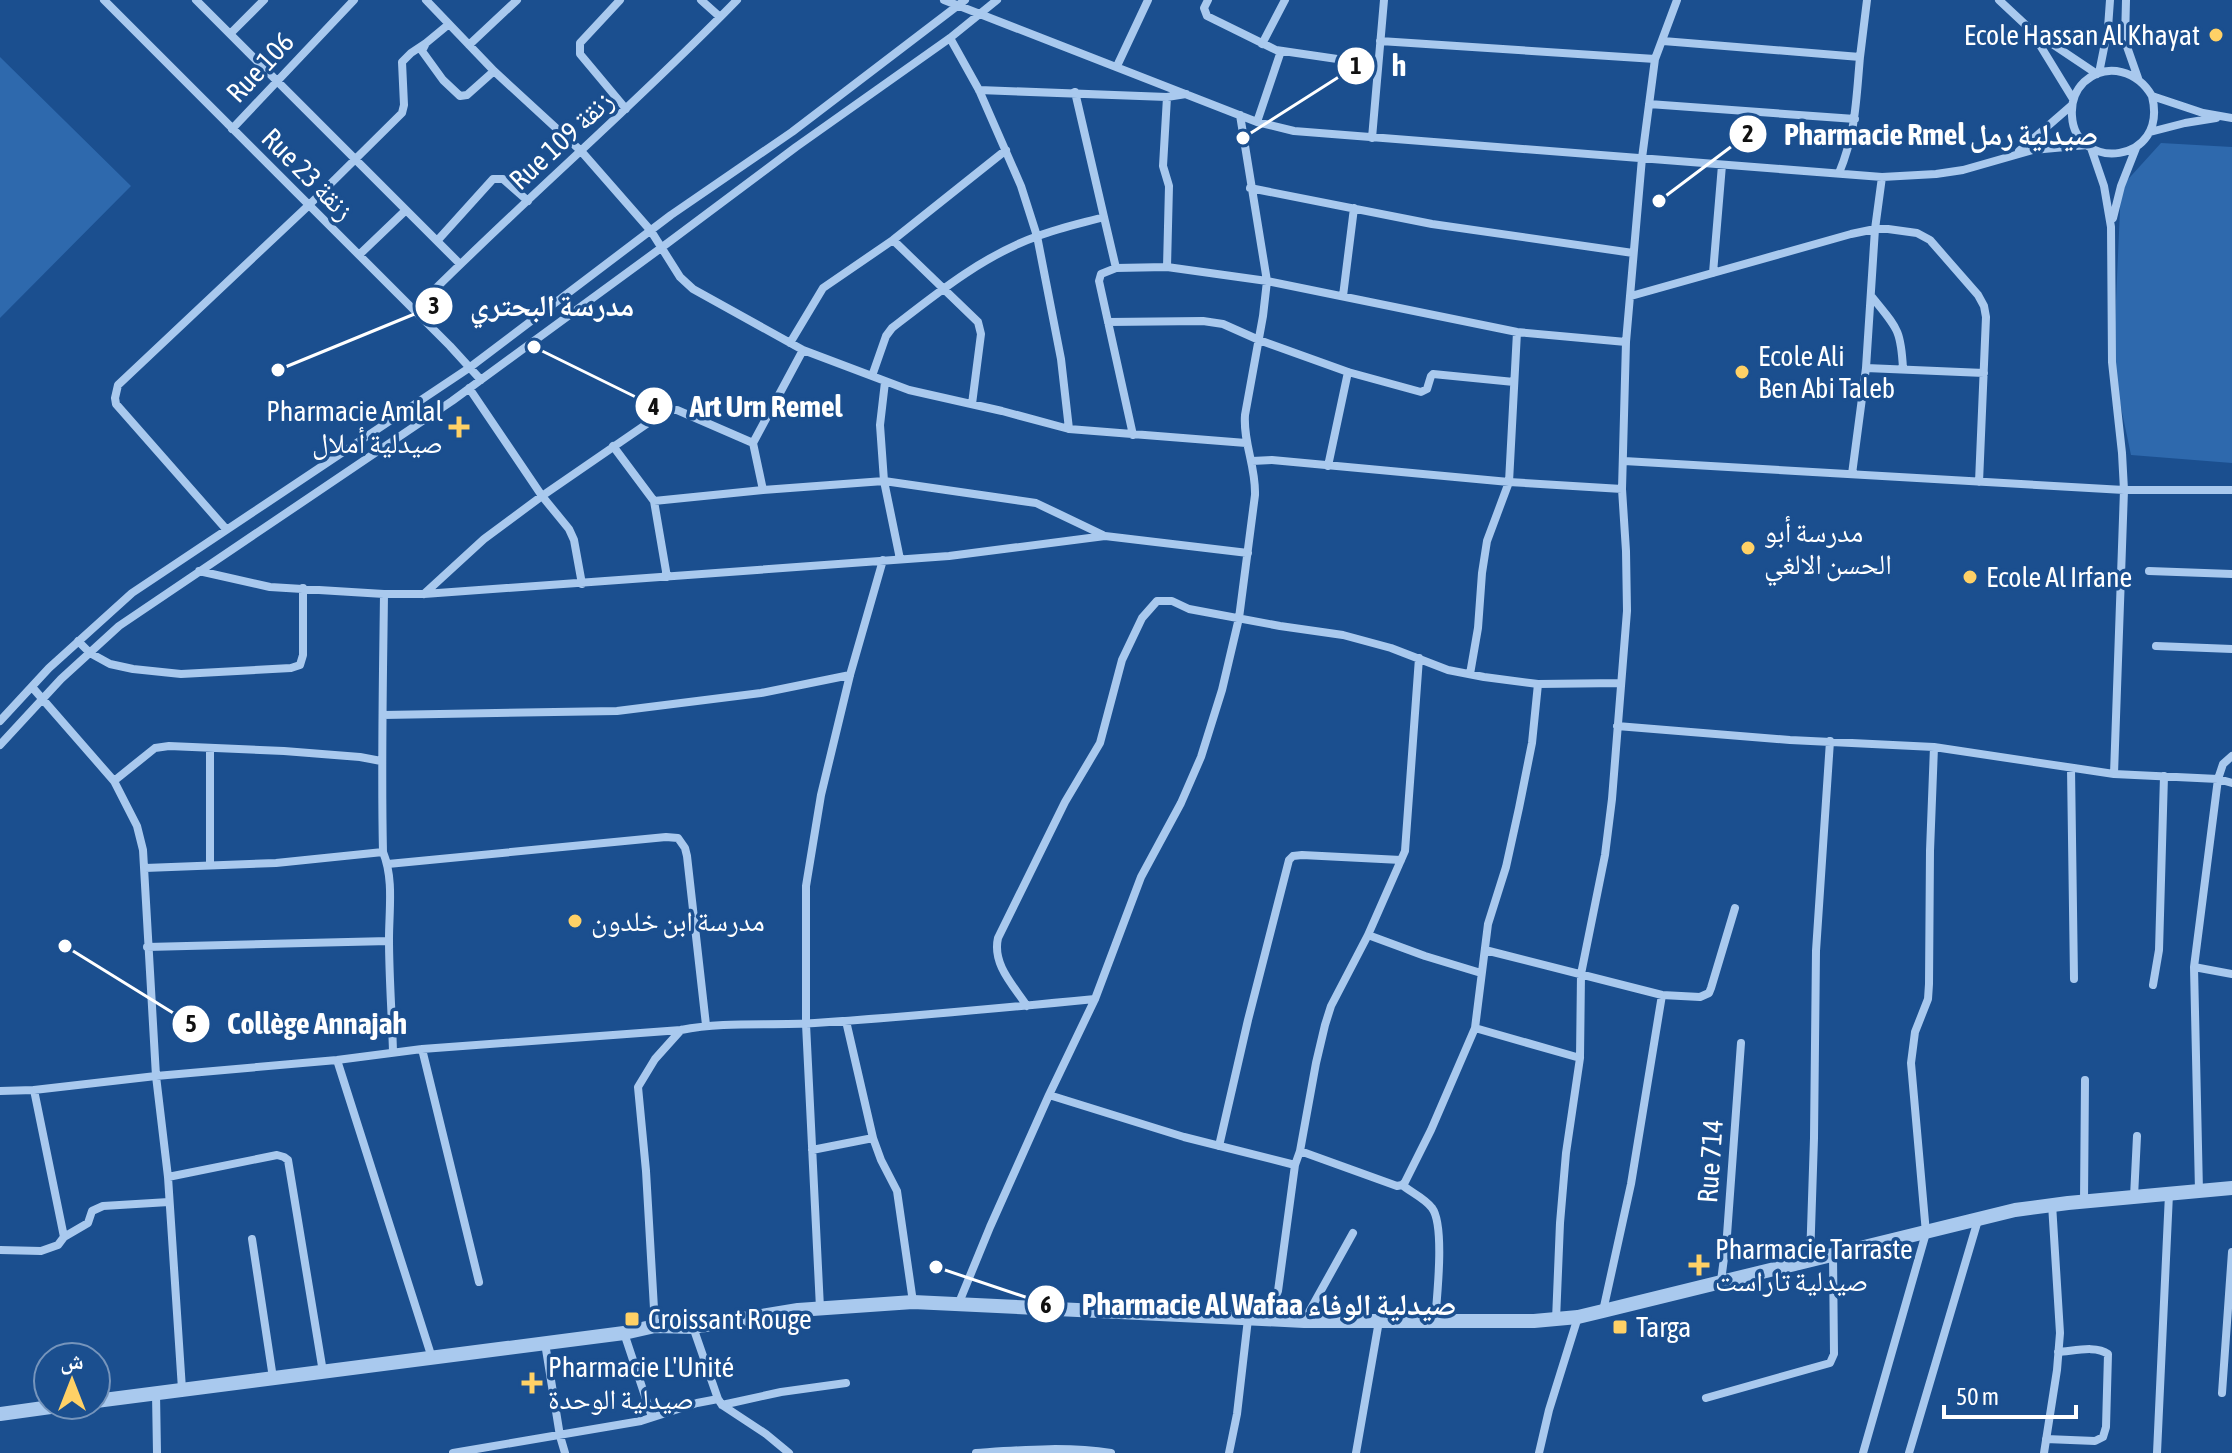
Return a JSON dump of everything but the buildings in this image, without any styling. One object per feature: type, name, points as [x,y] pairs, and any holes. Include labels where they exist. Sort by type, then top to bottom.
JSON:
[{"type":"street","points":[[196,0],[460,264]]},
{"type":"street","points":[[230,34],[264,0]]},
{"type":"street","name":"Rue 106","points":[[232,129],[354,0]]},
{"type":"street","points":[[426,0],[494,71],[581,151],[651,231],[680,277],[693,289],[790,343],[909,390],[1069,429],[1246,443]]},
{"type":"street","points":[[469,45],[517,0]]},
{"type":"street","points":[[620,0],[580,43],[579,48],[580,54],[626,109]]},
{"type":"street","points":[[701,0],[720,17]]},
{"type":"street","name":"Rue 109 زنقة","points":[[414,310],[737,0]]},
{"type":"street","points":[[944,0],[962,2],[980,15],[1257,122],[1294,131],[1882,177],[1950,172],[2051,147],[2089,146],[2105,154],[2136,148]]},
{"type":"street","points":[[0,745],[43,698],[119,626],[481,380],[796,147],[950,38],[997,0]]},
{"type":"street","points":[[1117,66],[1148,0]]},
{"type":"street","points":[[1208,0],[1204,8],[1207,16],[1262,44],[1281,51],[1378,65]]},
{"type":"street","points":[[1262,44],[1285,0]]},
{"type":"street","points":[[1372,138],[1384,0]]},
{"type":"street","points":[[1556,1320],[1566,1153],[1580,1058],[1581,974],[1605,855],[1627,611],[1622,489],[1626,342],[1633,253],[1655,59],[1677,0]]},
{"type":"street","points":[[1839,173],[1850,146],[1855,119],[1867,0]]},
{"type":"street","points":[[1999,0],[2030,29],[2098,73]]},
{"type":"street","points":[[2098,73],[2108,28],[2110,0]]},
{"type":"street","points":[[2126,0],[2125,41],[2138,78]]},
{"type":"street","name":"Rue 23 زنقة","points":[[108,2],[481,380]]},
{"type":"street","points":[[0,721],[78,641],[132,593],[469,368],[651,231],[792,132],[962,2]]},
{"type":"street","points":[[226,529],[116,404],[118,385],[402,113],[402,62],[449,24]]},
{"type":"street","points":[[2030,29],[2072,102]]},
{"type":"street","points":[[950,38],[979,90],[1006,150],[1037,236],[1061,359],[1069,429]]},
{"type":"street","points":[[1380,41],[1655,59]]},
{"type":"street","points":[[1663,41],[1860,57]]},
{"type":"street","points":[[426,43],[422,51],[425,57],[460,96],[467,95],[494,71]]},
{"type":"street","points":[[1257,122],[1281,51]]},
{"type":"street","points":[[2111,227],[2121,186],[2136,148],[2150,132],[2155,120],[2152,96],[2146,86],[2138,78],[2119,71],[2098,73],[2078,88],[2072,102],[2075,130],[2089,146],[2104,186],[2111,227],[2112,362],[2124,490],[2114,774]]},
{"type":"street","points":[[979,90],[1167,97],[1186,93]]},
{"type":"street","points":[[1075,92],[1116,268]]},
{"type":"street","points":[[2152,96],[2221,118]]},
{"type":"street","points":[[1167,97],[1163,166],[1169,186],[1167,267]]},
{"type":"street","points":[[2015,154],[2072,102]]},
{"type":"street","points":[[1649,104],[1855,119]]},
{"type":"street","points":[[958,1305],[1049,1095],[1095,999],[1141,877],[1181,803],[1201,757],[1222,690],[1239,618],[1255,495],[1255,477],[1244,429],[1267,281],[1240,115]]},
{"type":"street","points":[[2150,132],[2185,123],[2232,118]]},
{"type":"street","points":[[790,343],[823,288],[893,240],[1006,150]]},
{"type":"street","points":[[1713,273],[1722,165]]},
{"type":"street","points":[[1852,474],[1866,368],[1875,229],[1882,177]]},
{"type":"street","points":[[437,241],[493,179],[503,179],[528,201]]},
{"type":"street","points":[[1250,188],[1432,224],[1633,253]]},
{"type":"street","points":[[1343,296],[1354,208]]},
{"type":"street","points":[[359,255],[406,210]]},
{"type":"street","points":[[872,376],[886,336],[892,328],[942,289],[1005,250],[1037,236],[1104,217]]},
{"type":"street","points":[[1631,296],[1875,229],[1917,233],[1930,240],[1984,306],[1979,482]]},
{"type":"street","points":[[893,240],[974,317],[980,328],[972,404]]},
{"type":"street","points":[[1133,435],[1100,277],[1116,268],[1167,267],[1267,281],[1517,332],[1626,342]]},
{"type":"street","points":[[1872,297],[1897,328],[1902,345],[1903,369]]},
{"type":"street","points":[[1108,322],[1217,322],[1348,372],[1421,392],[1427,389],[1433,374],[1514,382]]},
{"type":"street","points":[[1470,674],[1487,541],[1509,482],[1517,332]]},
{"type":"street","points":[[763,490],[753,443],[803,350]]},
{"type":"street","points":[[1866,368],[1984,373]]},
{"type":"street","points":[[1328,466],[1348,372]]},
{"type":"street","points":[[885,382],[880,425],[884,481],[900,559]]},
{"type":"street","points":[[469,388],[542,496],[569,529],[582,584]]},
{"type":"street","points":[[424,594],[484,539],[662,412],[672,409],[753,443]]},
{"type":"street","points":[[613,446],[654,501],[667,577]]},
{"type":"street","points":[[1252,461],[1272,460],[1622,489]]},
{"type":"street","points":[[1624,461],[2124,490],[2232,490]]},
{"type":"street","points":[[654,501],[884,481],[1036,503],[1105,536]]},
{"type":"street","points":[[199,571],[270,587],[424,594],[949,556],[1105,536],[1248,553]]},
{"type":"street","points":[[820,1308],[806,1024],[806,886],[821,795],[850,675],[883,560]]},
{"type":"street","points":[[2149,571],[2232,574]]},
{"type":"street","points":[[78,641],[90,653],[110,664],[133,669],[181,674],[291,668],[300,665],[303,655],[303,588]]},
{"type":"street","points":[[384,594],[381,761],[383,852],[388,864],[390,886],[393,1052]]},
{"type":"street","points":[[1027,1006],[998,963],[998,938],[1046,839],[1100,743],[1122,660],[1142,618],[1157,601],[1172,601],[1189,609],[1343,635],[1448,670],[1470,674],[1538,684],[1621,683]]},
{"type":"street","points":[[2156,646],[2232,649]]},
{"type":"street","points":[[1229,1453],[1254,1319],[1271,1306],[1278,1291],[1295,1165],[1325,1025],[1331,1006],[1368,935],[1405,851],[1419,658]]},
{"type":"street","points":[[383,715],[617,711],[761,693],[850,675]]},
{"type":"street","points":[[1402,1185],[1431,1130],[1475,1028],[1488,924],[1506,867],[1532,743],[1538,684]]},
{"type":"street","points":[[32,687],[114,781],[137,826],[145,868],[156,1076],[168,1177],[182,1389]]},
{"type":"street","points":[[1617,726],[1775,739],[1934,747],[2114,774],[2218,779],[2232,783]]},
{"type":"street","points":[[1810,1260],[1816,951],[1830,741]]},
{"type":"street","points":[[114,781],[155,748],[169,746],[284,751],[381,761]]},
{"type":"street","points":[[1863,1453],[1926,1233],[1911,1063],[1915,1032],[1928,999],[1934,747]]},
{"type":"street","points":[[210,749],[210,865]]},
{"type":"street","points":[[2199,1191],[2194,967],[2218,779],[2223,764],[2232,756]]},
{"type":"street","points":[[2071,768],[2074,979]]},
{"type":"street","points":[[2153,985],[2159,950],[2164,776]]},
{"type":"street","points":[[388,864],[678,838],[687,856],[706,1025]]},
{"type":"street","points":[[145,868],[276,863],[383,852]]},
{"type":"street","points":[[1219,1146],[1289,860],[1302,855],[1401,860]]},
{"type":"street","points":[[1485,950],[1662,995],[1700,997],[1709,993],[1735,908]]},
{"type":"street","points":[[1368,935],[1481,973]]},
{"type":"street","points":[[147,947],[389,941]]},
{"type":"street","points":[[2194,967],[2232,974]]},
{"type":"street","points":[[1603,1311],[1631,1184],[1662,995]]},
{"type":"street","points":[[0,1091],[337,1060],[422,1049],[681,1030],[706,1025],[806,1024],[1095,999]]},
{"type":"street","points":[[846,1021],[873,1138],[897,1191],[913,1302]]},
{"type":"street","points":[[1475,1028],[1580,1058]]},
{"type":"street","points":[[655,1326],[638,1087],[655,1059],[681,1030]]},
{"type":"street","name":"Rue 714","points":[[1721,1281],[1741,1043]]},
{"type":"street","points":[[422,1049],[479,1282]]},
{"type":"street","points":[[337,1060],[432,1358]]},
{"type":"street","points":[[2084,1201],[2085,1080]]},
{"type":"street","points":[[34,1090],[64,1237]]},
{"type":"street","points":[[1049,1095],[1219,1146],[1295,1165]]},
{"type":"street","points":[[2134,1197],[2137,1136]]},
{"type":"street","points":[[812,1150],[873,1138]]},
{"type":"street","points":[[1300,1151],[1397,1186],[1402,1185],[1432,1207],[1438,1220],[1439,1253],[1435,1321]]},
{"type":"street","points":[[168,1177],[277,1155],[288,1160],[323,1372]]},
{"type":"street","points":[[112,1399],[624,1333],[655,1326],[693,1327],[820,1308],[913,1302],[1304,1321],[1556,1320],[1978,1218],[2052,1204],[2232,1188]]},
{"type":"street","points":[[2157,1453],[2169,1194]]},
{"type":"street","points":[[0,1250],[41,1251],[58,1245],[64,1237],[88,1223],[92,1211],[103,1206],[169,1202]]},
{"type":"street","points":[[2044,1453],[2060,1333],[2052,1204]]},
{"type":"street","points":[[1909,1453],[1978,1218]]},
{"type":"street","points":[[1304,1321],[1353,1233]]},
{"type":"street","points":[[252,1239],[273,1378]]},
{"type":"street","points":[[2222,1393],[2232,1252]]},
{"type":"street","points":[[1706,1398],[1830,1363],[1834,1354],[1833,1255]]},
{"type":"street","points":[[1539,1453],[1578,1317]]},
{"type":"street","points":[[1356,1453],[1379,1321]]},
{"type":"street","points":[[693,1327],[720,1402],[789,1453]]},
{"type":"street","points":[[624,1333],[652,1417]]},
{"type":"street","points":[[545,1343],[565,1453]]},
{"type":"street","points":[[2046,1439],[2095,1441],[2103,1437],[2106,1427],[2108,1354],[2097,1349],[2058,1352]]},
{"type":"street","points":[[453,1453],[641,1421],[720,1402],[846,1383]]},
{"type":"street","points":[[156,1393],[157,1453]]},
{"type":"street","points":[[0,1414],[32,1410]]},
{"type":"street","points":[[976,1453],[1036,1448],[1111,1453]]},
{"type":"shaded area","points":[[0,57],[131,186],[0,318]]},
{"type":"shaded area","points":[[2161,143],[2232,147],[2232,463],[2131,455],[2113,369],[2121,187]]},
{"type":"place","name":"Ecole Hassan Al Khayat","points":[[2216,35]]},
{"type":"place","name":"h","points":[[1243,138]]},
{"type":"place","name":"Pharmacie Rmel صيدلية رمل","points":[[1659,201]]},
{"type":"place","name":"Art Urn Remel","points":[[534,347]]},
{"type":"place","name":"مدرسة البحتري","points":[[278,370]]},
{"type":"place","name":"Ecole Ali Ben Abi Taleb","points":[[1742,372]]},
{"type":"place","name":"Pharmacie Amlal صيدلية أملال","points":[[459,427]]},
{"type":"place","name":"مدرسة أبو الحسن الالغي","points":[[1748,548]]},
{"type":"place","name":"Ecole Al Irfane","points":[[1970,577]]},
{"type":"place","name":"مدرسة ابن خلدون","points":[[575,921]]},
{"type":"place","name":"Collège Annajah","points":[[65,946]]},
{"type":"place","name":"Pharmacie Tarraste صيدلية تاراست","points":[[1699,1265]]},
{"type":"place","name":"Pharmacie Al Wafaa صيدلية الوفاء","points":[[936,1267]]},
{"type":"place","name":"Croissant Rouge","points":[[632,1319]]},
{"type":"place","name":"Targa","points":[[1620,1327]]},
{"type":"place","name":"Pharmacie L'Unité صيدلية الوحدة","points":[[532,1383]]}]
